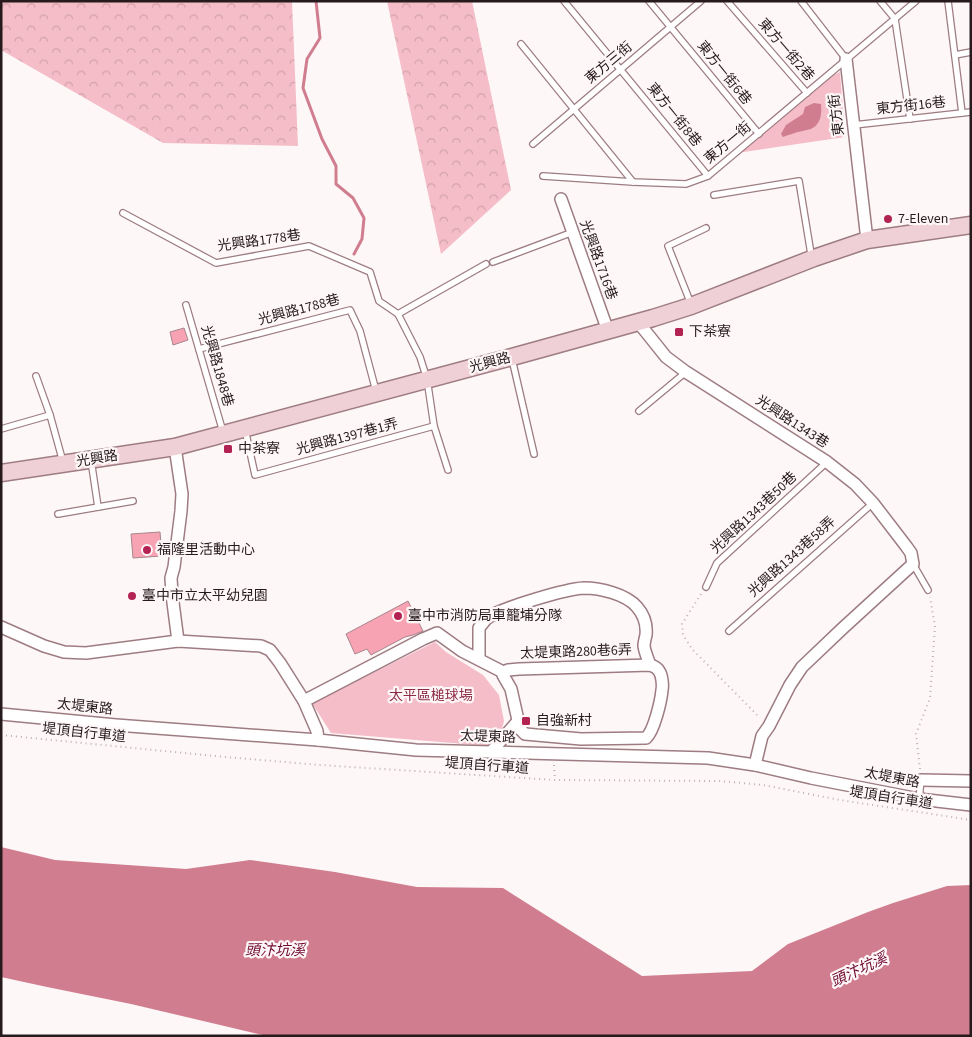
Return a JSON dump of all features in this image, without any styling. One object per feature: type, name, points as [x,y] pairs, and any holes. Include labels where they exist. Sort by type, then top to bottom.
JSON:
[{"type":"main road","name":"光興路","points":[[1,473],[175,447],[608,331],[691,306],[814,258],[866,240],[971,225]]},
{"type":"street","name":"東方街","points":[[846,59],[866,240]]},
{"type":"street","name":"光興路1716巷","points":[[561,199],[608,331]]},
{"type":"street","name":"光興路1343巷","points":[[638,322],[666,357],[686,372],[827,462],[855,484],[906,546],[911,553],[913,564]]},
{"type":"street","points":[[175,447],[182,494],[174,567],[171,578],[178,642]]},
{"type":"street","points":[[755,765],[762,736],[802,667],[913,564]]},
{"type":"street","points":[[304,701],[437,633],[462,651],[503,672],[511,688],[520,729],[525,734],[581,738],[646,738],[649,736],[663,689],[660,672],[650,665],[644,646],[646,624],[643,616],[631,601],[607,590],[584,588],[562,592],[516,606],[487,619],[479,628],[479,659]]},
{"type":"street","points":[[1,628],[44,646],[64,652],[86,654],[178,642],[261,646],[270,650],[304,701],[317,731],[318,740]]},
{"type":"street","name":"太堤東路280巷6弄","points":[[503,672],[519,668],[650,665]]},
{"type":"street","name":"太堤東路","points":[[1,714],[416,750],[494,748],[554,754],[708,758],[755,765],[919,799],[971,806]]},
{"type":"street","points":[[494,748],[518,721]]},
{"type":"street","points":[[921,780],[971,781]]},
{"type":"lane","name":"東方一街8巷","points":[[564,1],[708,176]]},
{"type":"lane","name":"東方一街6巷","points":[[649,1],[759,134]]},
{"type":"lane","name":"東方三街","points":[[533,144],[701,1]]},
{"type":"lane","name":"東方一街2巷","points":[[727,1],[807,93]]},
{"type":"lane","points":[[801,1],[846,59]]},
{"type":"lane","points":[[880,1],[894,19],[910,119]]},
{"type":"lane","name":"東方一街","points":[[543,176],[686,184],[708,176],[916,1]]},
{"type":"lane","points":[[948,1],[962,113]]},
{"type":"lane","points":[[521,44],[633,182]]},
{"type":"lane","points":[[955,55],[971,52]]},
{"type":"lane","name":"東方街16巷","points":[[854,125],[971,112]]},
{"type":"lane","points":[[714,195],[799,181],[811,254],[814,258]]},
{"type":"lane","name":"光興路1778巷","points":[[123,214],[216,263],[309,246],[370,272],[379,301],[398,314],[420,357],[427,379],[434,426],[448,470]]},
{"type":"lane","points":[[691,306],[668,246],[706,228]]},
{"type":"lane","points":[[493,262],[573,232]]},
{"type":"lane","points":[[398,314],[486,264]]},
{"type":"lane","name":"光興路1848巷","points":[[186,304],[224,434]]},
{"type":"lane","name":"光興路1788巷","points":[[199,349],[350,310],[360,332],[377,393]]},
{"type":"lane","points":[[512,357],[534,454]]},
{"type":"lane","points":[[639,412],[686,372]]},
{"type":"lane","points":[[36,376],[50,415],[64,464]]},
{"type":"lane","points":[[1,429],[50,415]]},
{"type":"lane","name":"光興路1397巷1弄","points":[[245,429],[255,476],[434,426]]},
{"type":"lane","points":[[92,460],[98,507]]},
{"type":"lane","name":"光興路1343巷50巷","points":[[706,587],[717,563],[827,462]]},
{"type":"lane","points":[[58,514],[133,501]]},
{"type":"lane","name":"光興路1343巷58弄","points":[[729,631],[872,503]]},
{"type":"lane","name":"光興路1343巷","points":[[913,564],[928,590]]},
{"type":"lane","points":[[919,799],[921,780]]},
{"type":"path","points":[[706,587],[682,624],[683,636],[692,649],[769,726]]},
{"type":"path","points":[[921,780],[916,734],[930,698],[935,626],[928,590]]},
{"type":"path","name":"堤頂自行車道","points":[[1,734],[301,763],[555,780],[720,781],[754,784],[840,800],[971,820]]},
{"type":"path","points":[[554,754],[555,780]]},
{"type":"green space","points":[[1,1],[292,1],[298,146],[163,143],[1,50]]},
{"type":"green space","points":[[387,1],[472,1],[511,190],[441,254]]},
{"type":"green space","points":[[840,72],[845,137],[737,153],[736,149],[832,76]]},
{"type":"green space","name":"太平區槌球場","points":[[435,642],[446,652],[483,675],[499,695],[504,721],[499,741],[489,746],[331,733],[312,703]]},
{"type":"water","points":[[814,103],[821,104],[819,122],[811,129],[783,137],[781,134],[786,125],[803,114],[805,107]]},
{"type":"water","name":"頭汴坑溪","points":[[1,847],[55,860],[186,869],[250,860],[335,872],[417,887],[503,888],[642,976],[752,971],[788,944],[868,912],[947,886],[971,885],[971,1036],[267,1036],[131,1004],[1,977]]},
{"type":"building","points":[[184,328],[188,340],[173,345],[170,332]]},
{"type":"building","name":"福隆里活動中心","points":[[160,532],[162,556],[133,558],[131,534]]},
{"type":"building","name":"臺中市消防局車籠埔分隊","points":[[408,601],[423,631],[405,637],[371,655],[367,649],[355,654],[346,634]]},
{"type":"waterway","points":[[316,1],[320,38],[307,59],[303,88],[322,139],[336,166],[336,184],[353,198],[364,218],[362,239],[354,254]]},
{"type":"place","name":"7-Eleven","points":[[888,219]]},
{"type":"place","name":"下茶寮","points":[[679,332]]},
{"type":"place","name":"中茶寮","points":[[228,449]]},
{"type":"place","name":"福隆里活動中心","points":[[147,550]]},
{"type":"place","name":"臺中市立太平幼兒園","points":[[132,596]]},
{"type":"place","name":"臺中市消防局車籠埔分隊","points":[[398,616]]},
{"type":"place","name":"自強新村","points":[[526,721]]}]
